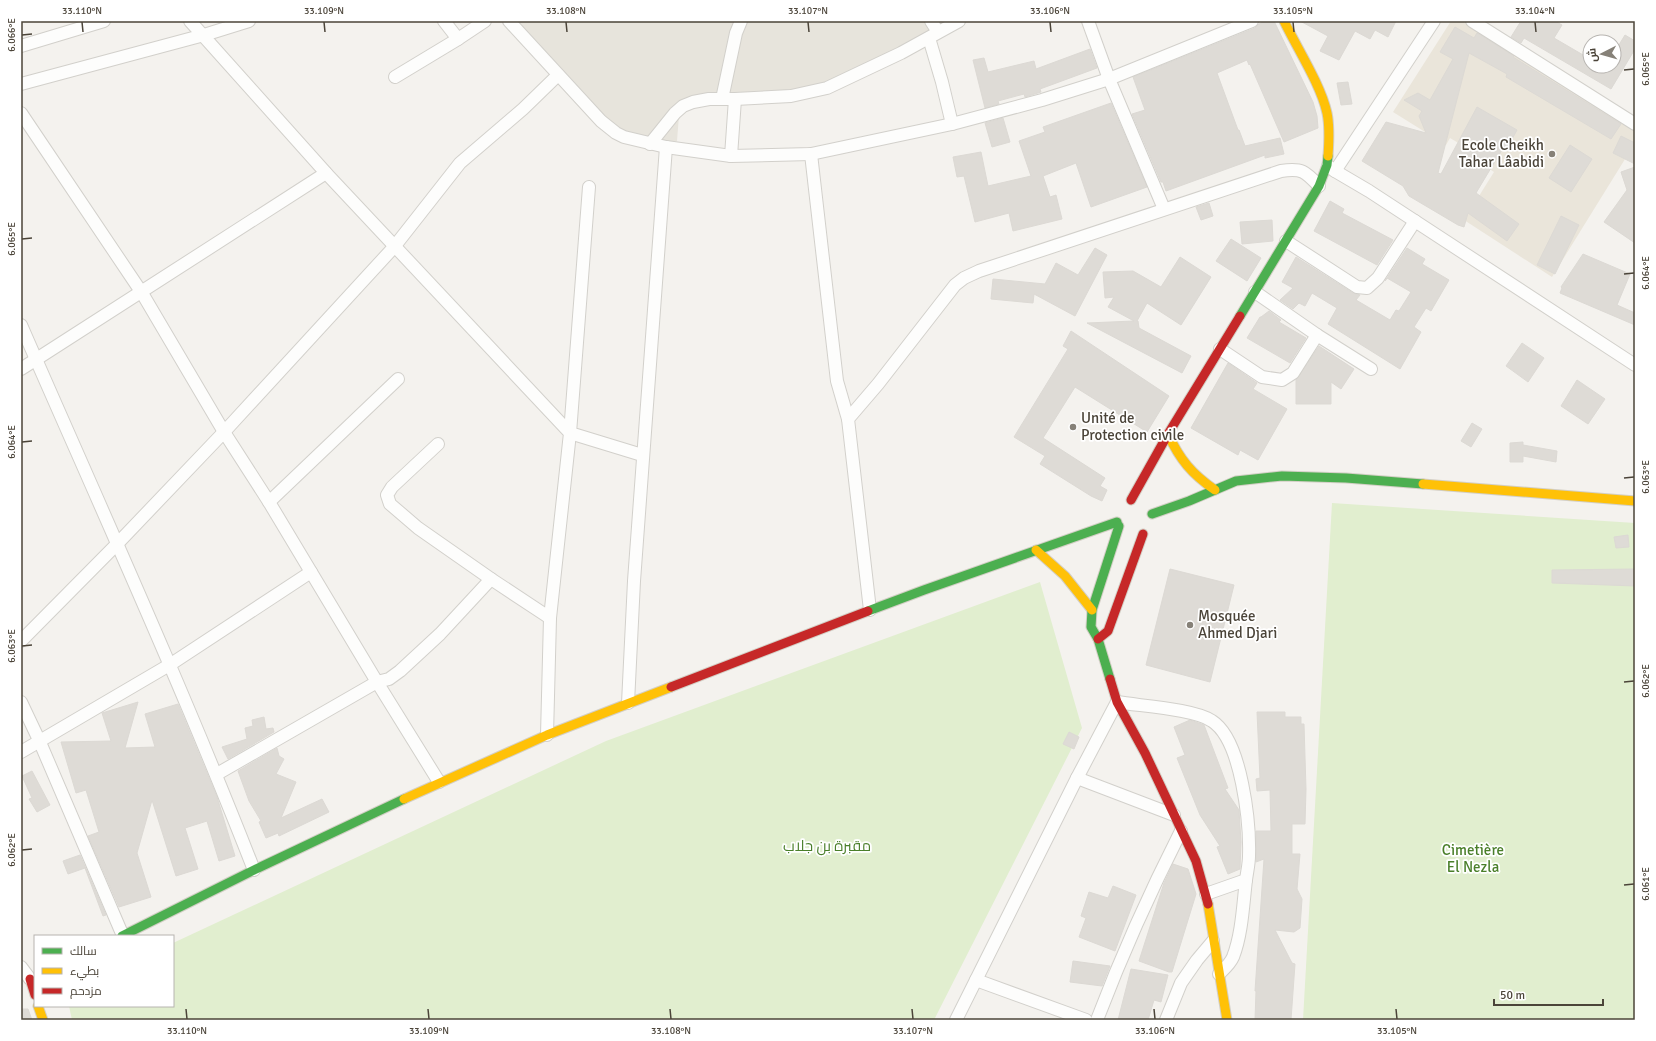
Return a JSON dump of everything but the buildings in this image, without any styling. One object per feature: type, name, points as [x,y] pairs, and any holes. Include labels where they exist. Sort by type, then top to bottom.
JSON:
[{"type":"street","points":[[21,46],[88,24],[104,21]]},
{"type":"street","points":[[190,21],[394,247],[570,433],[642,455]]},
{"type":"street","points":[[21,84],[204,35],[249,21]]},
{"type":"street","points":[[444,21],[458,39]]},
{"type":"street","points":[[395,77],[485,21]]},
{"type":"street","points":[[509,21],[610,129],[624,136],[650,144],[730,156],[811,154],[952,124],[1109,79],[1252,21]]},
{"type":"street","points":[[722,99],[736,33],[741,21]]},
{"type":"street","points":[[931,21],[942,82],[952,124]]},
{"type":"street","points":[[650,144],[675,113],[683,106],[693,102],[708,99],[791,96],[827,88],[888,60],[959,21]]},
{"type":"street","points":[[1088,21],[1109,79],[1164,209]]},
{"type":"street","points":[[1284,21],[1321,95],[1327,114],[1331,168]]},
{"type":"street","points":[[1227,1020],[1206,894],[1196,861],[1145,753],[1117,702],[1098,639],[1091,627],[1092,610],[1118,524],[1120,508],[1131,500],[1168,434],[1319,186],[1434,21]]},
{"type":"street","points":[[1472,21],[1482,25],[1635,124]]},
{"type":"street","points":[[21,641],[118,543],[224,432],[394,247],[460,163],[558,75]]},
{"type":"street","points":[[730,156],[735,99]]},
{"type":"street","points":[[21,113],[142,293],[224,432],[269,502],[439,782]]},
{"type":"street","points":[[628,703],[642,455],[666,147]]},
{"type":"street","points":[[811,154],[837,381],[848,419],[870,610]]},
{"type":"street","points":[[1331,168],[1415,221],[1635,365]]},
{"type":"street","points":[[848,419],[878,384],[956,285],[964,278],[978,271],[1164,209],[1286,171],[1297,170],[1306,172],[1319,186]]},
{"type":"street","points":[[21,369],[142,293],[326,173]]},
{"type":"street","points":[[547,735],[550,618],[570,433],[589,187]]},
{"type":"street","points":[[1286,241],[1357,287],[1368,288],[1378,278],[1415,221]]},
{"type":"street","points":[[1255,292],[1317,335],[1371,369]]},
{"type":"street","points":[[21,325],[171,664],[217,774],[254,870]]},
{"type":"street","points":[[1220,349],[1262,377],[1282,380],[1293,373],[1317,335]]},
{"type":"street","points":[[269,502],[398,379]]},
{"type":"street","points":[[1168,434],[1176,454],[1185,466],[1196,477],[1215,490]]},
{"type":"street","points":[[438,444],[392,487],[387,496],[388,500],[398,512],[418,528],[550,618]]},
{"type":"street","points":[[1152,514],[1189,501],[1236,481],[1257,478],[1306,477],[1635,501]]},
{"type":"street","points":[[1098,639],[1108,631],[1143,534],[1151,526],[1152,514],[1144,502],[1131,500]]},
{"type":"street","points":[[1118,524],[1129,535],[1143,534]]},
{"type":"street","points":[[125,935],[254,870],[439,782],[547,735],[870,610],[1036,550],[1118,524]]},
{"type":"street","points":[[1036,550],[1066,576],[1092,610]]},
{"type":"street","points":[[21,752],[39,740],[171,664],[311,572]]},
{"type":"street","points":[[217,774],[377,682],[389,679],[400,671],[440,634],[491,579]]},
{"type":"street","points":[[21,702],[39,740],[123,935]]},
{"type":"street","points":[[956,1020],[1077,778],[1117,702]]},
{"type":"street","points":[[1117,702],[1199,715],[1213,721],[1222,731],[1239,768],[1248,817],[1249,857],[1240,928],[1233,958],[1229,965],[1219,974]]},
{"type":"street","points":[[1077,778],[1174,815]]},
{"type":"street","points":[[1097,1020],[1122,956],[1153,885],[1181,831]]},
{"type":"street","points":[[1206,894],[1246,880]]},
{"type":"street","points":[[1166,1020],[1181,983],[1197,960],[1213,941]]},
{"type":"street","points":[[21,967],[29,979],[34,992]]},
{"type":"street","points":[[976,980],[1086,1020]]},
{"type":"street","points":[[38,1007],[43,1020]]},
{"type":"shaded area","points":[[514,21],[951,21],[819,89],[680,103],[677,141],[647,145],[612,129]]},
{"type":"shaded area","name":"Ecole Cheikh Tahar Lâabidi","points":[[1451,21],[1462,21],[1635,127],[1635,143],[1552,277],[1464,220],[1494,172],[1488,168],[1492,163],[1450,138],[1446,145],[1393,112]]},
{"type":"green space","name":"Cimetière El Nezla","points":[[1332,503],[1635,523],[1635,1020],[1303,1020]]},
{"type":"green space","name":"مقبرة بن جلاب","points":[[1040,582],[1082,728],[934,1020],[72,1020],[69,1007],[174,1007],[174,943],[606,741]]},
{"type":"traffic: fast","points":[[1240,316],[1319,186],[1327,165],[1328,156]]},
{"type":"traffic: fast","points":[[1152,514],[1189,501],[1236,481],[1282,476],[1346,478],[1423,484]]},
{"type":"traffic: fast","points":[[868,611],[1117,522]]},
{"type":"traffic: fast","points":[[1110,679],[1098,639],[1091,627],[1092,610],[1119,526]]},
{"type":"traffic: fast","points":[[124,935],[254,870],[404,799]]},
{"type":"traffic: slow","points":[[1284,21],[1320,91],[1324,102],[1329,124],[1328,156]]},
{"type":"traffic: slow","points":[[1168,434],[1187,466],[1215,490]]},
{"type":"traffic: slow","points":[[1423,484],[1635,501]]},
{"type":"traffic: slow","points":[[1036,550],[1065,576],[1092,610]]},
{"type":"traffic: slow","points":[[404,799],[547,735],[671,687]]},
{"type":"traffic: slow","points":[[1208,904],[1227,1020]]},
{"type":"traffic: slow","points":[[38,1007],[43,1020]]},
{"type":"traffic: jam","points":[[1131,500],[1168,434],[1240,316]]},
{"type":"traffic: jam","points":[[1098,639],[1108,631],[1143,534]]},
{"type":"traffic: jam","points":[[671,687],[868,611]]},
{"type":"traffic: jam","points":[[1110,679],[1117,702],[1145,753],[1196,861],[1208,904]]},
{"type":"traffic: jam","points":[[30,979],[34,992]]},
{"type":"place","name":"Ecole Cheikh Tahar Lâabidi","points":[[1552,154]]},
{"type":"place","name":"Unité de Protection civile","points":[[1073,427]]},
{"type":"place","name":"Mosquée Ahmed Djari","points":[[1190,625]]}]
